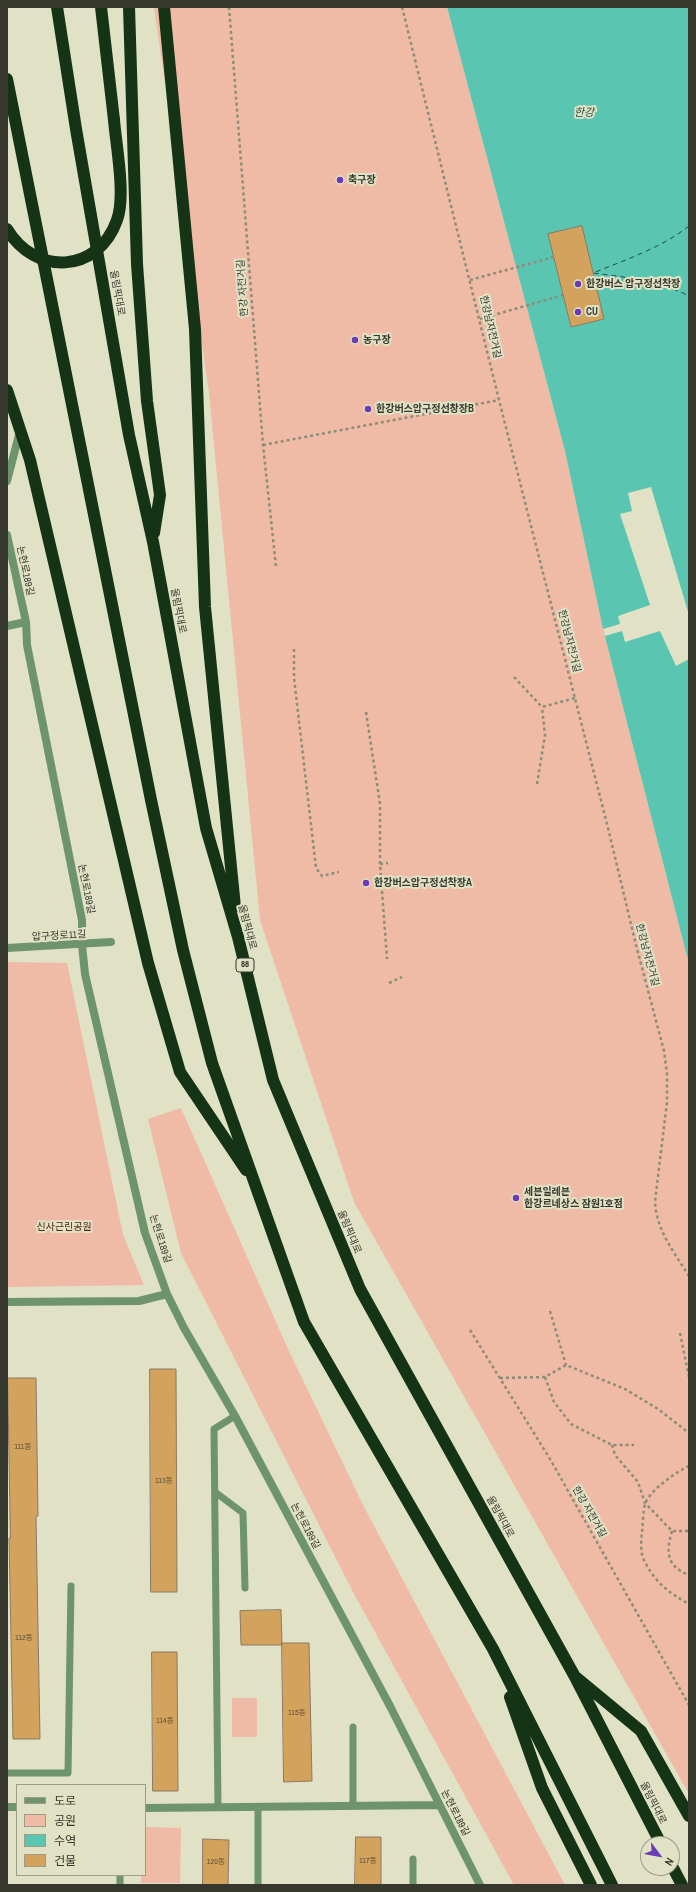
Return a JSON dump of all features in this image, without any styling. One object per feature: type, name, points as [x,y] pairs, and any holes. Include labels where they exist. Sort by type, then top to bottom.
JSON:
[{"type":"highway","name":"올림픽대로","points":[[57,7],[76,129],[128,427],[153,542],[206,828],[238,937],[273,1080],[360,1289],[574,1675],[657,1836]]},
{"type":"highway","points":[[7,229],[15,241],[26,252],[40,259],[59,263],[75,261],[90,255],[101,246],[110,234],[118,219],[120,203],[114,120],[101,7]]},
{"type":"highway","points":[[129,7],[137,264],[146,401],[160,495],[153,542]]},
{"type":"highway","points":[[164,7],[195,329],[205,607],[238,937]]},
{"type":"highway","points":[[7,79],[124,668],[183,950],[212,1063],[304,1322],[493,1649],[612,1885]]},
{"type":"highway","points":[[7,390],[30,460],[148,963],[180,1072],[256,1186]]},
{"type":"highway","points":[[493,1649],[542,1788],[591,1885]]},
{"type":"highway","points":[[574,1675],[641,1731],[689,1816]]},
{"type":"highway","points":[[677,1876],[682,1885]]},
{"type":"street","points":[[7,481],[20,430]]},
{"type":"street","name":"논현로189길","points":[[7,535],[26,622],[27,645],[82,920],[82,945],[85,974],[145,1233],[167,1294],[184,1328],[235,1416],[391,1708],[480,1885]]},
{"type":"street","points":[[7,626],[26,622]]},
{"type":"street","name":"압구정로11길","points":[[7,948],[82,945],[111,942]]},
{"type":"street","points":[[7,1302],[139,1301],[167,1294]]},
{"type":"street","points":[[146,1808],[439,1805]]},
{"type":"lane","points":[[218,1807],[214,1429],[235,1416]]},
{"type":"lane","points":[[215,1492],[243,1513],[245,1588]]},
{"type":"lane","points":[[7,1773],[68,1772],[71,1586]]},
{"type":"lane","points":[[353,1727],[353,1805]]},
{"type":"lane","points":[[258,1807],[258,1885]]},
{"type":"lane","points":[[413,1859],[413,1885]]},
{"type":"path","name":"한강 자전거길","points":[[229,7],[263,445],[276,567]]},
{"type":"path","name":"한강남자전거길","points":[[402,7],[499,400],[532,522],[666,1063],[666,1102],[655,1200],[656,1215],[664,1235],[689,1276]]},
{"type":"path","points":[[470,280],[554,257]]},
{"type":"path","points":[[480,319],[563,295]]},
{"type":"path","points":[[263,445],[499,400]]},
{"type":"path","points":[[294,649],[294,678],[316,868],[322,876],[339,872]]},
{"type":"path","points":[[514,677],[542,707],[545,735],[536,784]]},
{"type":"path","points":[[542,707],[575,698]]},
{"type":"path","points":[[366,712],[380,804],[380,864],[386,959]]},
{"type":"path","points":[[380,864],[388,863]]},
{"type":"path","points":[[388,983],[402,977]]},
{"type":"path","points":[[550,1311],[566,1365]]},
{"type":"path","name":"한강 자전거길","points":[[470,1330],[550,1459],[689,1705]]},
{"type":"path","points":[[680,1333],[689,1377]]},
{"type":"path","points":[[500,1378],[545,1377],[566,1365]]},
{"type":"path","points":[[566,1365],[625,1390],[658,1409],[689,1433]]},
{"type":"path","points":[[545,1377],[554,1402],[571,1424],[612,1445],[634,1445]]},
{"type":"path","points":[[612,1445],[615,1455],[638,1482],[645,1503],[641,1543],[644,1561],[659,1585],[674,1596],[689,1604]]},
{"type":"path","points":[[645,1503],[659,1487],[679,1470],[689,1466]]},
{"type":"path","points":[[645,1503],[672,1531],[689,1530]]},
{"type":"path","points":[[672,1531],[668,1542],[668,1556],[678,1571],[689,1575]]},
{"type":"green space","points":[[154,7],[447,7],[565,451],[603,629],[689,964],[689,1794],[354,1202],[260,920],[209,393]]},
{"type":"green space","name":"신사근린공원","points":[[7,962],[67,963],[123,1235],[144,1285],[7,1287]]},
{"type":"green space","points":[[181,1108],[288,1349],[363,1505],[565,1885],[514,1885],[353,1592],[181,1253],[148,1119]]},
{"type":"green space","points":[[232,1698],[257,1698],[257,1737],[232,1737]]},
{"type":"green space","points":[[146,1827],[181,1828],[180,1883],[141,1883],[141,1876],[146,1876]]},
{"type":"water","name":"한강","points":[[447,7],[689,7],[689,964],[603,629],[565,451]]},
{"type":"pier","points":[[651,487],[689,615],[689,659],[676,666],[660,631],[625,642],[622,631],[605,636],[603,629],[620,624],[618,616],[650,605],[620,514],[632,511],[628,493]]},
{"type":"building","name":"한강버스 압구정선착장","points":[[582,226],[604,319],[571,327],[548,234]]},
{"type":"building","points":[[150,1369],[176,1369],[177,1592],[151,1592]]},
{"type":"building","points":[[8,1378],[36,1378],[38,1516],[36,1517],[40,1739],[13,1739],[9,1538]]},
{"type":"building","points":[[281,1610],[282,1645],[241,1645],[240,1611]]},
{"type":"building","points":[[282,1643],[309,1643],[312,1781],[284,1782]]},
{"type":"building","points":[[152,1652],[177,1652],[178,1791],[153,1791]]},
{"type":"building","points":[[356,1837],[381,1837],[381,1885],[355,1885]]},
{"type":"building","points":[[203,1839],[229,1840],[228,1885],[203,1885]]},
{"type":"ferry route","points":[[689,226],[667,241],[655,247],[593,273],[654,283],[689,296]]},
{"type":"place","name":"축구장","points":[[340,180]]},
{"type":"place","name":"한강버스 압구정선착장","points":[[578,284]]},
{"type":"place","name":"CU","points":[[578,312]]},
{"type":"place","name":"농구장","points":[[355,340]]},
{"type":"place","name":"한강버스압구정선창장B","points":[[368,409]]},
{"type":"place","name":"한강버스압구정선착장A","points":[[366,883]]},
{"type":"place","name":"세븐일레븐 한강르네상스 잠원1호점","points":[[516,1198]]}]
